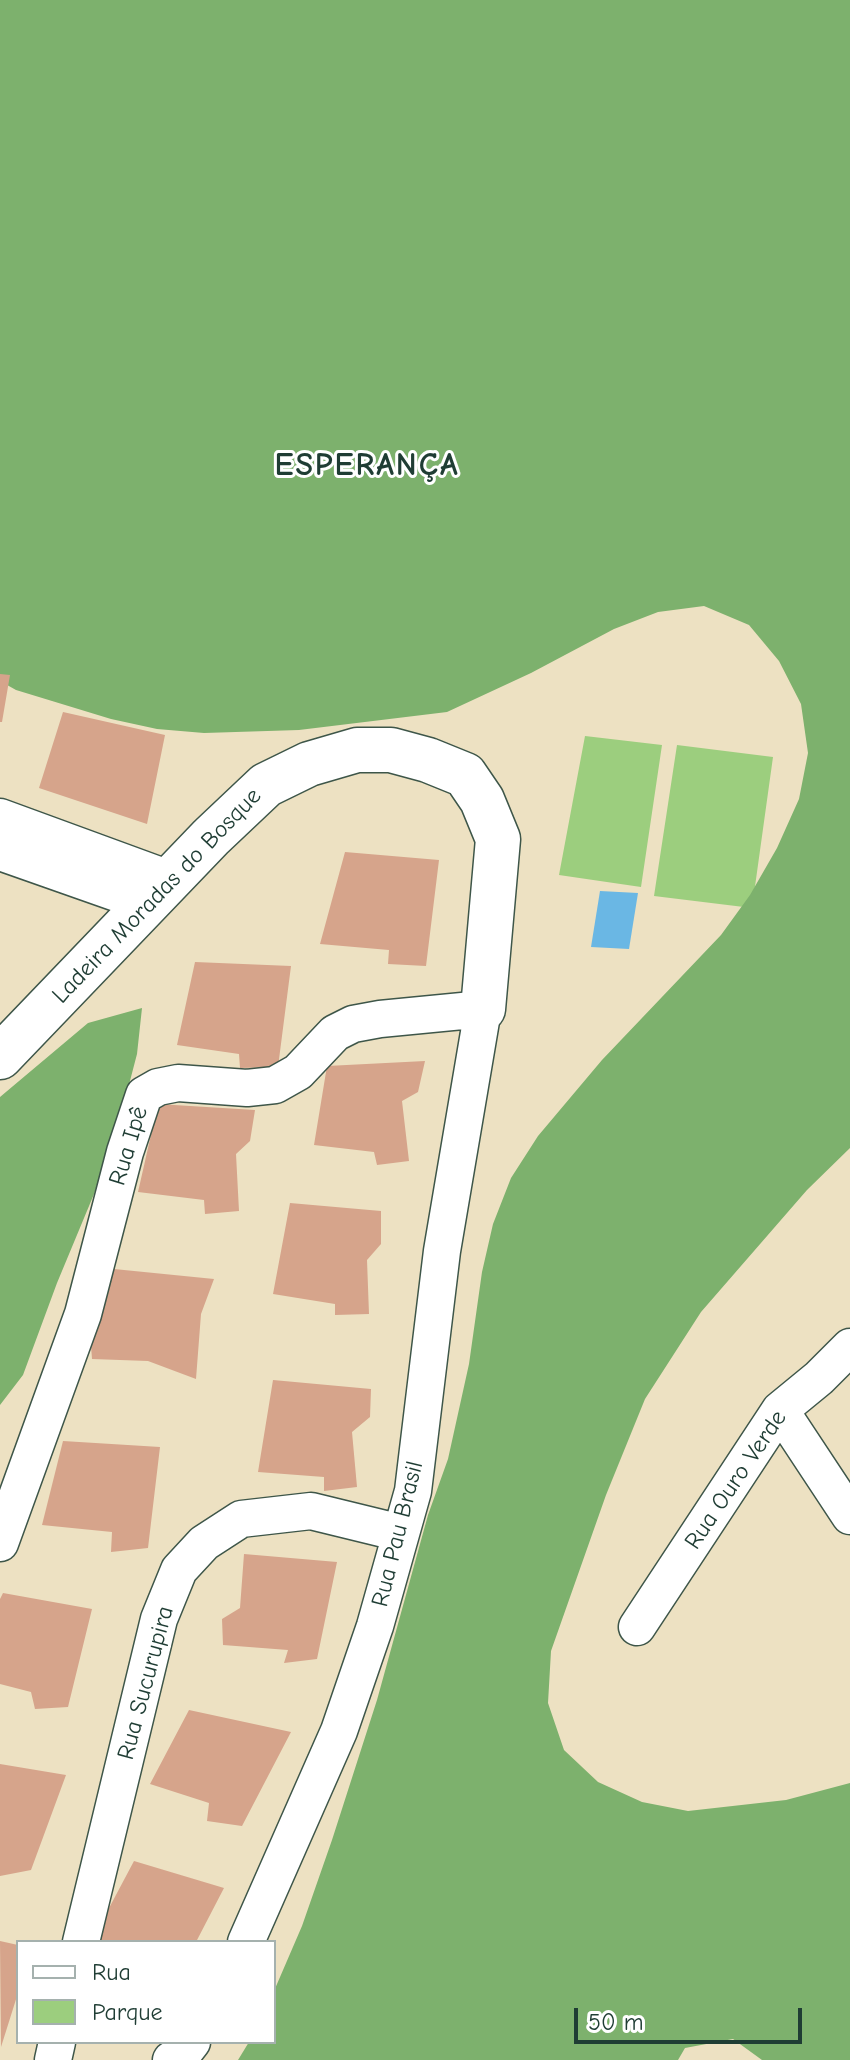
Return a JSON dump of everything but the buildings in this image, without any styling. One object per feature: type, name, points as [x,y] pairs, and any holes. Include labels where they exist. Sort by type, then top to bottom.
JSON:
[{"type":"street","name":"Ladeira Moradas do Bosque","points":[[0,1057],[211,837],[266,785],[309,764],[357,750],[391,750],[428,760],[465,775],[482,800],[498,839],[483,1009]]},
{"type":"street","points":[[0,817],[160,892]]},
{"type":"street","points":[[0,852],[160,892]]},
{"type":"street","name":"Rua Pau Brasil","points":[[247,1940],[339,1731],[375,1626],[413,1491],[442,1251],[483,1009]]},
{"type":"street","name":"Rua Ipê","points":[[0,1543],[83,1314],[125,1152],[144,1095],[158,1087],[178,1083],[247,1088],[275,1085],[298,1072],[335,1033],[353,1024],[483,1009]]},
{"type":"street","name":"Rua Ouro Verde","points":[[637,1627],[780,1410],[850,1347]]},
{"type":"street","points":[[780,1410],[850,1516]]},
{"type":"street","name":"Rua Sucurupira","points":[[81,1940],[159,1619],[179,1570],[204,1543],[241,1519],[311,1511],[401,1533]]},
{"type":"street","points":[[171,2060],[190,2044]]},
{"type":"green space","points":[[0,0],[850,0],[850,1148],[807,1190],[701,1312],[645,1399],[606,1495],[551,1651],[548,1703],[564,1750],[598,1782],[642,1802],[688,1811],[786,1800],[850,1783],[850,2060],[762,2060],[733,2039],[685,2048],[678,2060],[238,2060],[248,2044],[276,2044],[276,1986],[302,1926],[332,1840],[377,1700],[428,1515],[448,1459],[469,1364],[482,1272],[493,1224],[511,1178],[538,1136],[602,1060],[721,935],[750,895],[777,848],[799,799],[808,753],[801,704],[779,661],[749,625],[704,606],[658,612],[614,629],[531,673],[447,712],[299,730],[204,733],[157,729],[111,719],[16,690],[0,681]]},
{"type":"green space","points":[[585,736],[662,745],[641,887],[559,875]]},
{"type":"green space","points":[[677,745],[773,757],[752,908],[654,896]]},
{"type":"green space","points":[[142,1008],[137,1054],[94,1194],[23,1375],[0,1405],[0,1097],[88,1023]]},
{"type":"water","points":[[600,891],[638,893],[629,949],[591,947]]},
{"type":"district","name":"ESPERANÇA","points":[[367,466]]}]
